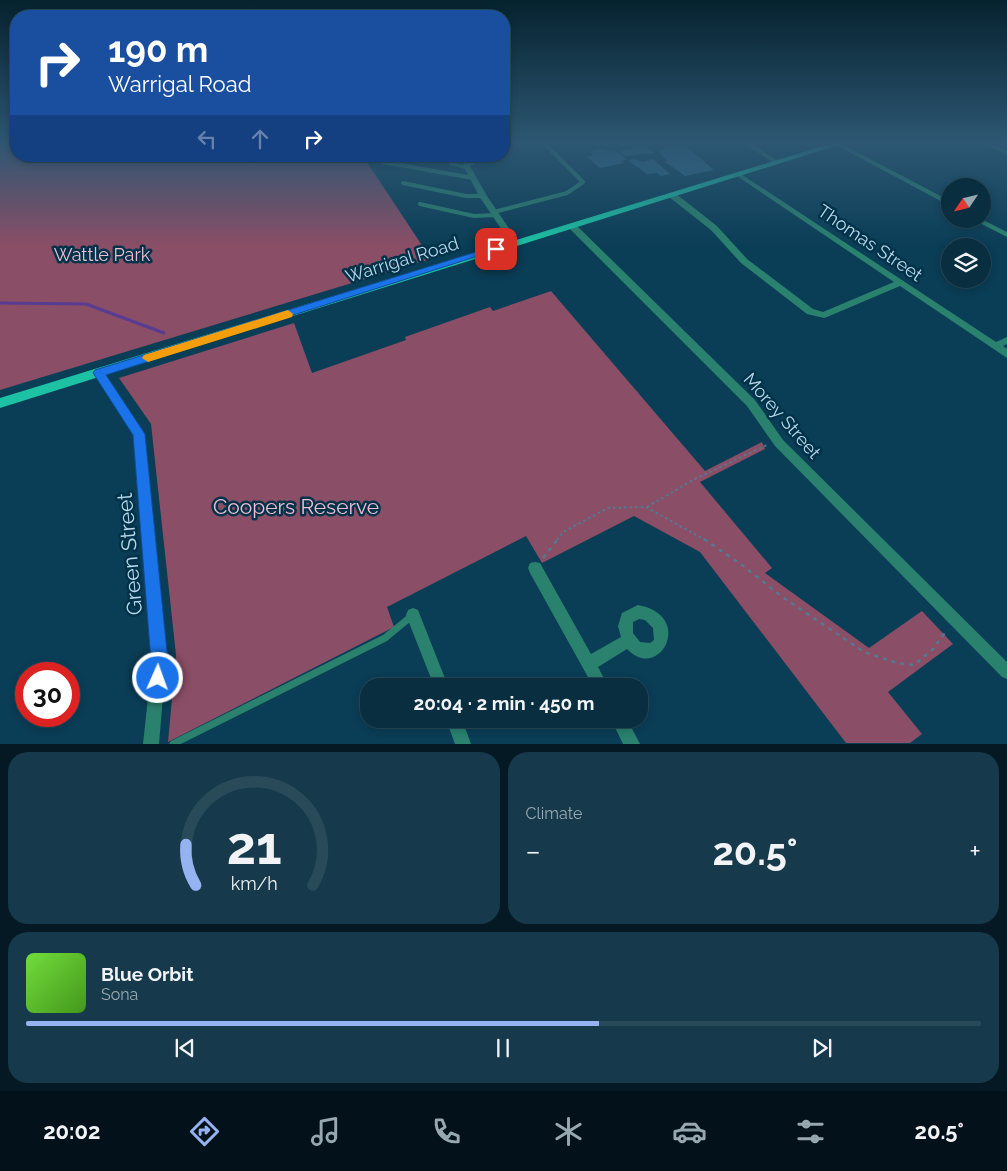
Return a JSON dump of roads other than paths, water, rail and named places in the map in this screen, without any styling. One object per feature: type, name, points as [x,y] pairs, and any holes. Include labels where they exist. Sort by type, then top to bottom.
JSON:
[{"type":"main road","name":"Warrigal Road","points":[[0,403],[733,177]]},
{"type":"street","name":"Thomas Street","points":[[742,177],[1007,354]]},
{"type":"street","points":[[901,177],[941,199]]},
{"type":"street","points":[[473,178],[515,244]]},
{"type":"street","points":[[672,195],[714,228],[744,261],[810,312],[824,316],[900,283]]},
{"type":"street","name":"Morey Street","points":[[572,226],[751,403],[779,444],[1007,672]]},
{"type":"street","points":[[991,227],[1007,235]]},
{"type":"street","points":[[996,346],[1007,340]]},
{"type":"street","name":"Green Street","points":[[99,373],[139,434],[159,661],[151,744]]},
{"type":"street","points":[[535,568],[597,678]]},
{"type":"street","points":[[413,614],[438,678]]},
{"type":"street","points":[[589,664],[628,641]]},
{"type":"street","points":[[457,728],[463,744]]},
{"type":"street","points":[[624,728],[632,744]]},
{"type":"lane","points":[[466,177],[473,178]]},
{"type":"lane","points":[[420,204],[474,216],[494,213],[567,193],[583,182],[578,177]]},
{"type":"lane","points":[[403,182],[466,196],[483,196]]},
{"type":"lane","points":[[173,744],[385,638],[413,614]]},
{"type":"waterway","points":[[0,303],[86,304],[164,333]]},
{"type":"park label","name":"Wattle Park","points":[[102,255]]},
{"type":"park label","name":"Coopers Reserve","points":[[296,507]]}]
